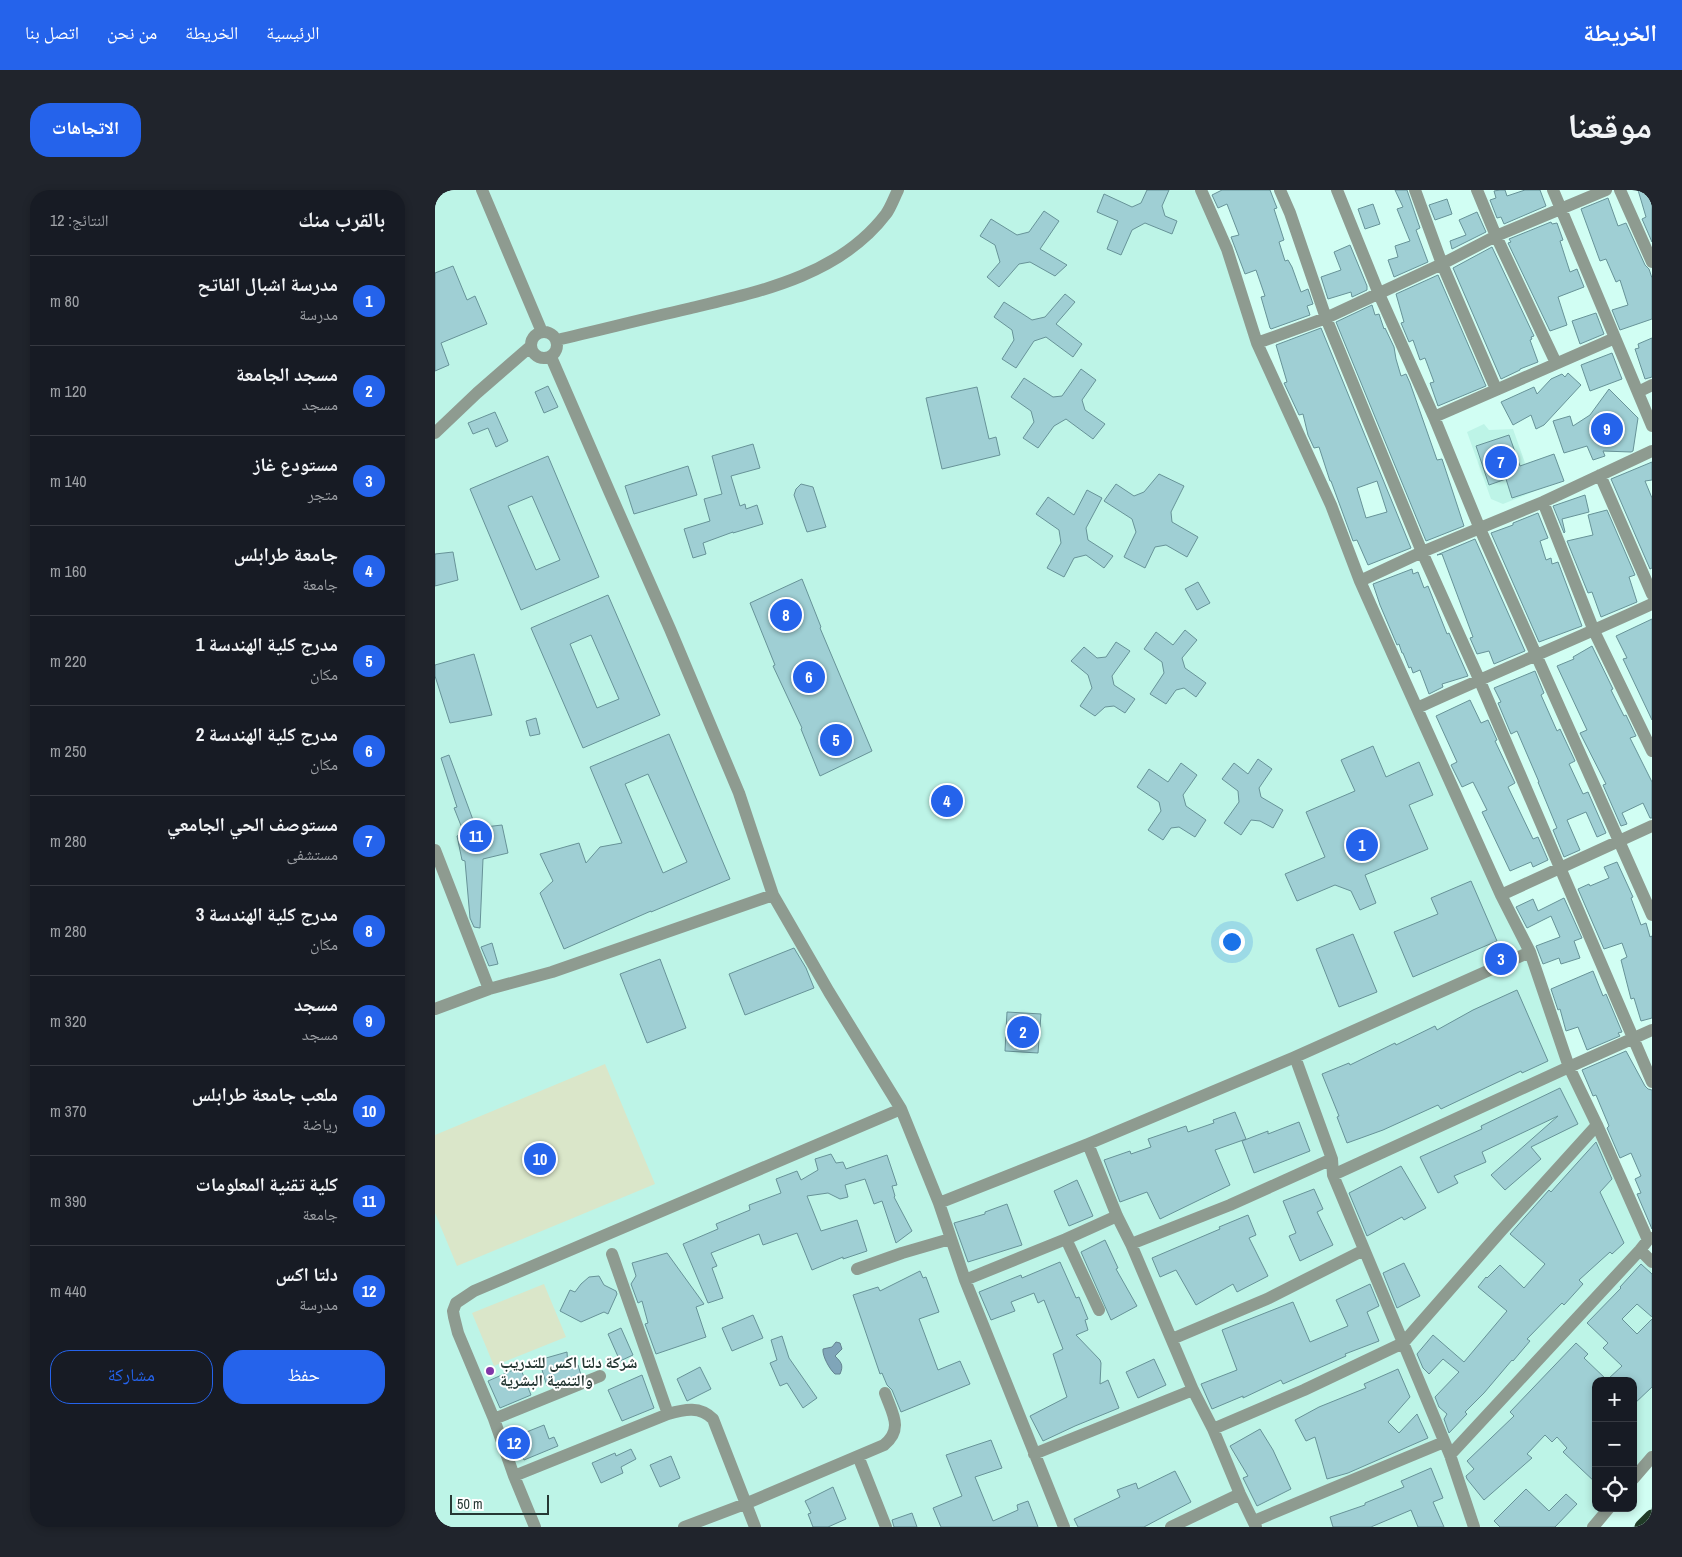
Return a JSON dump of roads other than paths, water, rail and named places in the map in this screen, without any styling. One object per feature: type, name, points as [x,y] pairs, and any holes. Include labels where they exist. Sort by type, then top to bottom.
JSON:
[{"type":"highway","points":[[1642,1527],[1652,1517]]},
{"type":"street","points":[[482,190],[542,332]]},
{"type":"street","points":[[557,340],[711,303],[807,274],[841,255],[863,238],[886,213],[898,190]]},
{"type":"street","points":[[1201,190],[1227,249],[1257,343],[1331,505],[1360,581],[1501,895],[1530,952],[1569,1067],[1597,1124],[1647,1243],[1652,1262]]},
{"type":"street","points":[[1280,190],[1326,318],[1422,552],[1479,679],[1652,1082]]},
{"type":"street","points":[[1337,190],[1379,294],[1480,529],[1652,915]]},
{"type":"street","points":[[1415,190],[1442,264],[1496,389]]},
{"type":"street","points":[[1477,190],[1496,236],[1556,363]]},
{"type":"street","points":[[1553,190],[1652,426]]},
{"type":"street","points":[[1257,343],[1326,318],[1442,264],[1496,236],[1606,190]]},
{"type":"street","points":[[1620,190],[1652,262]]},
{"type":"street","points":[[435,433],[531,346],[535,336],[542,332],[551,334],[557,340],[557,348],[551,357]]},
{"type":"street","points":[[1433,417],[1615,338]]},
{"type":"street","points":[[531,346],[536,356],[541,358],[551,357]]},
{"type":"street","points":[[551,357],[609,493],[670,628],[739,793],[773,895],[829,992],[901,1109],[939,1203],[965,1280],[1064,1527]]},
{"type":"street","points":[[1638,392],[1652,385]]},
{"type":"street","points":[[1360,581],[1422,552],[1543,502],[1652,451]]},
{"type":"street","points":[[1600,475],[1652,594]]},
{"type":"street","points":[[1543,502],[1594,631],[1652,751]]},
{"type":"street","points":[[1417,708],[1652,604]]},
{"type":"street","points":[[1501,895],[1652,826]]},
{"type":"street","points":[[435,850],[489,989]]},
{"type":"street","points":[[435,1010],[489,989],[552,972],[773,895]]},
{"type":"street","points":[[939,1203],[1088,1144],[1295,1057],[1530,952]]},
{"type":"street","points":[[1333,1175],[1652,1030]]},
{"type":"street","points":[[1295,1057],[1332,1158],[1333,1175],[1445,1442],[1474,1527]]},
{"type":"street","points":[[535,1527],[514,1476],[494,1419],[458,1333],[453,1311],[456,1304],[474,1291],[901,1109]]},
{"type":"street","points":[[1213,1429],[1304,1390],[1403,1343],[1597,1124]]},
{"type":"street","points":[[1088,1144],[1117,1216],[1131,1244],[1193,1390],[1213,1429],[1240,1494],[1256,1524],[1445,1442]]},
{"type":"street","points":[[1131,1244],[1231,1205],[1332,1158]]},
{"type":"street","points":[[965,1280],[1117,1216]]},
{"type":"street","points":[[857,1269],[950,1239]]},
{"type":"street","points":[[1066,1239],[1099,1310]]},
{"type":"street","points":[[1450,1455],[1647,1243]]},
{"type":"street","points":[[1172,1339],[1267,1299],[1364,1250]]},
{"type":"street","points":[[613,1254],[668,1414]]},
{"type":"street","points":[[494,1419],[600,1376]]},
{"type":"street","points":[[1034,1454],[1193,1390]]},
{"type":"street","points":[[684,1527],[745,1504],[884,1445],[893,1438],[896,1424],[885,1393]]},
{"type":"street","points":[[514,1476],[668,1414],[689,1408],[708,1414],[713,1419],[755,1527]]},
{"type":"street","points":[[858,1456],[886,1527]]},
{"type":"street","points":[[1637,1475],[1652,1457]]},
{"type":"street","points":[[1171,1527],[1240,1494]]},
{"type":"street","points":[[1593,1527],[1606,1512]]},
{"type":"water","points":[[836,1342],[840,1343],[842,1349],[835,1356],[841,1364],[840,1374],[835,1374],[831,1369],[823,1352],[823,1349],[832,1347]]},
{"type":"place","name":"مسجد","points":[[1607,429]]},
{"type":"place","name":"مستوصف الحي الجامعي","points":[[1501,462]]},
{"type":"place","name":"مدرج كلية الهندسة 3","points":[[786,615]]},
{"type":"place","name":"مدرج كلية الهندسة 2","points":[[809,677]]},
{"type":"place","name":"مدرج كلية الهندسة 1","points":[[836,740]]},
{"type":"place","name":"جامعة طرابلس","points":[[947,801]]},
{"type":"place","name":"كلية تقنية المعلومات","points":[[476,836]]},
{"type":"place","name":"مدرسة اشبال الفاتح","points":[[1362,845]]},
{"type":"place","name":"مستودع غاز","points":[[1501,959]]},
{"type":"place","name":"مسجد الجامعة","points":[[1023,1032]]},
{"type":"place","name":"ملعب جامعة طرابلس","points":[[540,1159]]},
{"type":"place","name":"شركة دلتا اكس للتدريب والتنمية البشرية","points":[[490,1371]]},
{"type":"place","name":"دلتا اكس","points":[[514,1443]]}]
